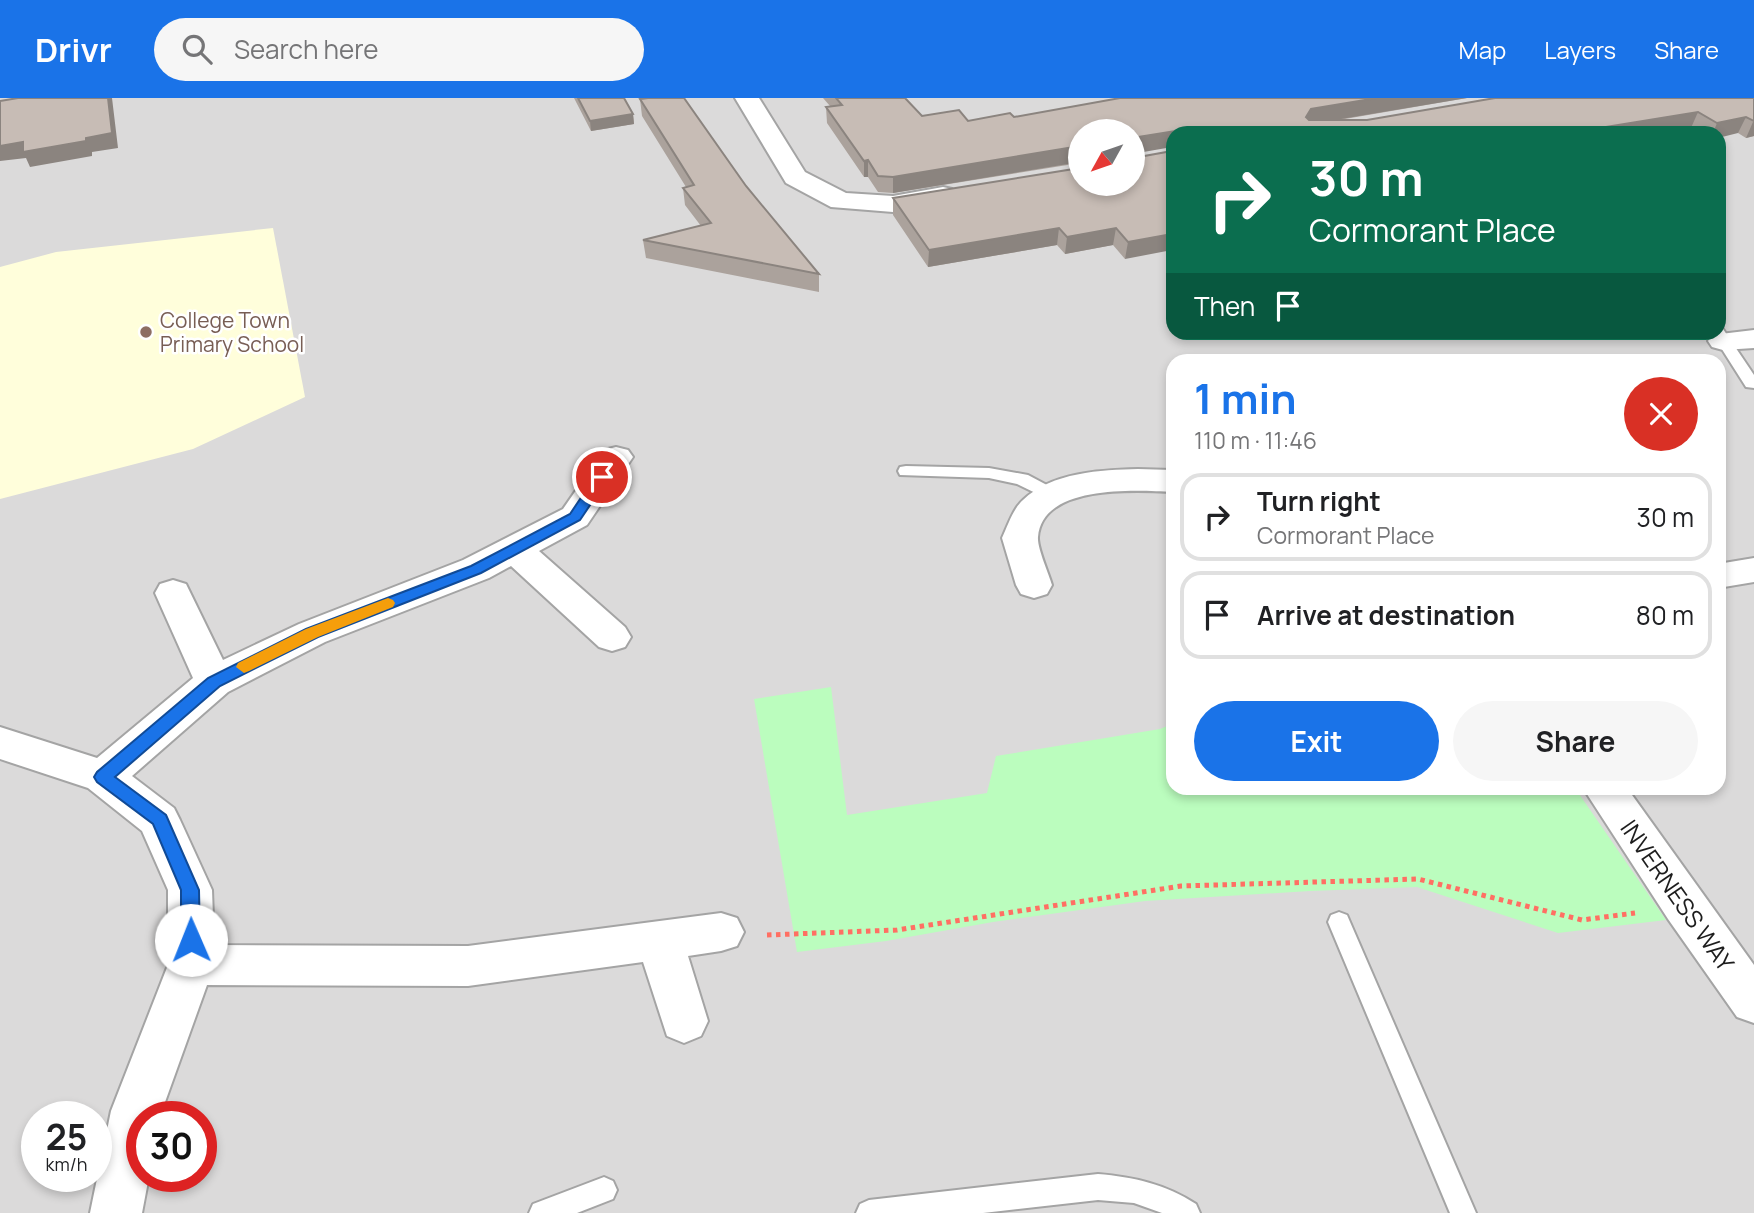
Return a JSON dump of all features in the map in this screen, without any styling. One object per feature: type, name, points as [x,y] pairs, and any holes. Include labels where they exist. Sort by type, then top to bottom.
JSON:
[{"type":"street","points":[[747,98],[795,177],[840,201],[893,204],[973,190]]},
{"type":"street","points":[[1726,337],[1754,339]]},
{"type":"street","points":[[103,777],[214,682],[312,633],[476,569],[575,517],[616,457]]},
{"type":"street","points":[[1034,584],[1020,538],[1034,509],[1064,490],[1131,478],[1166,481]]},
{"type":"street","points":[[515,549],[612,637]]},
{"type":"street","points":[[1726,575],[1754,570]]},
{"type":"street","points":[[173,593],[214,682]]},
{"type":"street","points":[[0,743],[103,777],[159,820],[190,890],[191,965],[136,1111],[117,1213]]},
{"type":"street","name":"INVERNESS WAY","points":[[1609,795],[1684,906],[1754,1002]]},
{"type":"street","points":[[191,965],[468,967],[721,932]]},
{"type":"street","points":[[660,940],[684,1021]]},
{"type":"lane","points":[[1722,340],[1752,384]]},
{"type":"lane","points":[[906,471],[989,473],[1022,479],[1054,496]]},
{"type":"lane","points":[[1339,922],[1463,1213]]},
{"type":"lane","points":[[869,1213],[1098,1187],[1130,1188],[1164,1198],[1187,1213]]},
{"type":"lane","points":[[542,1213],[604,1190]]},
{"type":"path","points":[[721,932],[781,936],[897,930],[1181,886],[1418,878],[1582,920],[1684,906]]},
{"type":"shaded area","points":[[0,98],[1754,98],[1754,1213],[0,1213]]},
{"type":"shaded area","name":"College Town Primary School","points":[[273,228],[305,397],[193,449],[0,499],[0,267],[56,252]]},
{"type":"green space","points":[[831,687],[847,815],[987,793],[996,756],[1166,726],[1166,795],[1580,795],[1666,920],[1558,933],[1417,887],[1145,901],[797,952],[754,699]]},
{"type":"building","points":[[18,98],[108,98],[112,133],[86,138],[86,141],[23,152],[23,142],[0,146],[0,101]]},
{"type":"building","points":[[578,98],[624,98],[633,114],[590,121]]},
{"type":"building","points":[[684,98],[746,186],[819,274],[643,240],[711,223],[683,188],[694,185],[640,99]]},
{"type":"building","points":[[836,98],[905,98],[922,116],[959,110],[968,121],[1010,113],[1014,117],[1120,98],[1377,98],[1311,109],[1306,117],[1309,120],[1367,120],[1495,98],[1754,98],[1754,121],[1746,117],[1717,123],[1698,112],[1612,126],[1166,126],[1166,133],[1145,136],[1145,119],[1068,119],[1068,148],[893,177],[878,176],[868,160],[864,161],[826,107],[842,105]]},
{"type":"building","points":[[1166,152],[1166,235],[1128,242],[1116,228],[1067,237],[1059,228],[929,250],[893,198],[1068,170],[1068,196],[1145,196],[1145,156]]},
{"type":"slow traffic","points":[[244,667],[312,633],[388,603]]},
{"type":"place","name":"College Town Primary School","points":[[146,332]]},
{"type":"route","points":[[191,940],[190,890],[159,820],[103,777],[214,682],[312,633],[476,569],[575,517],[602,477]]}]
